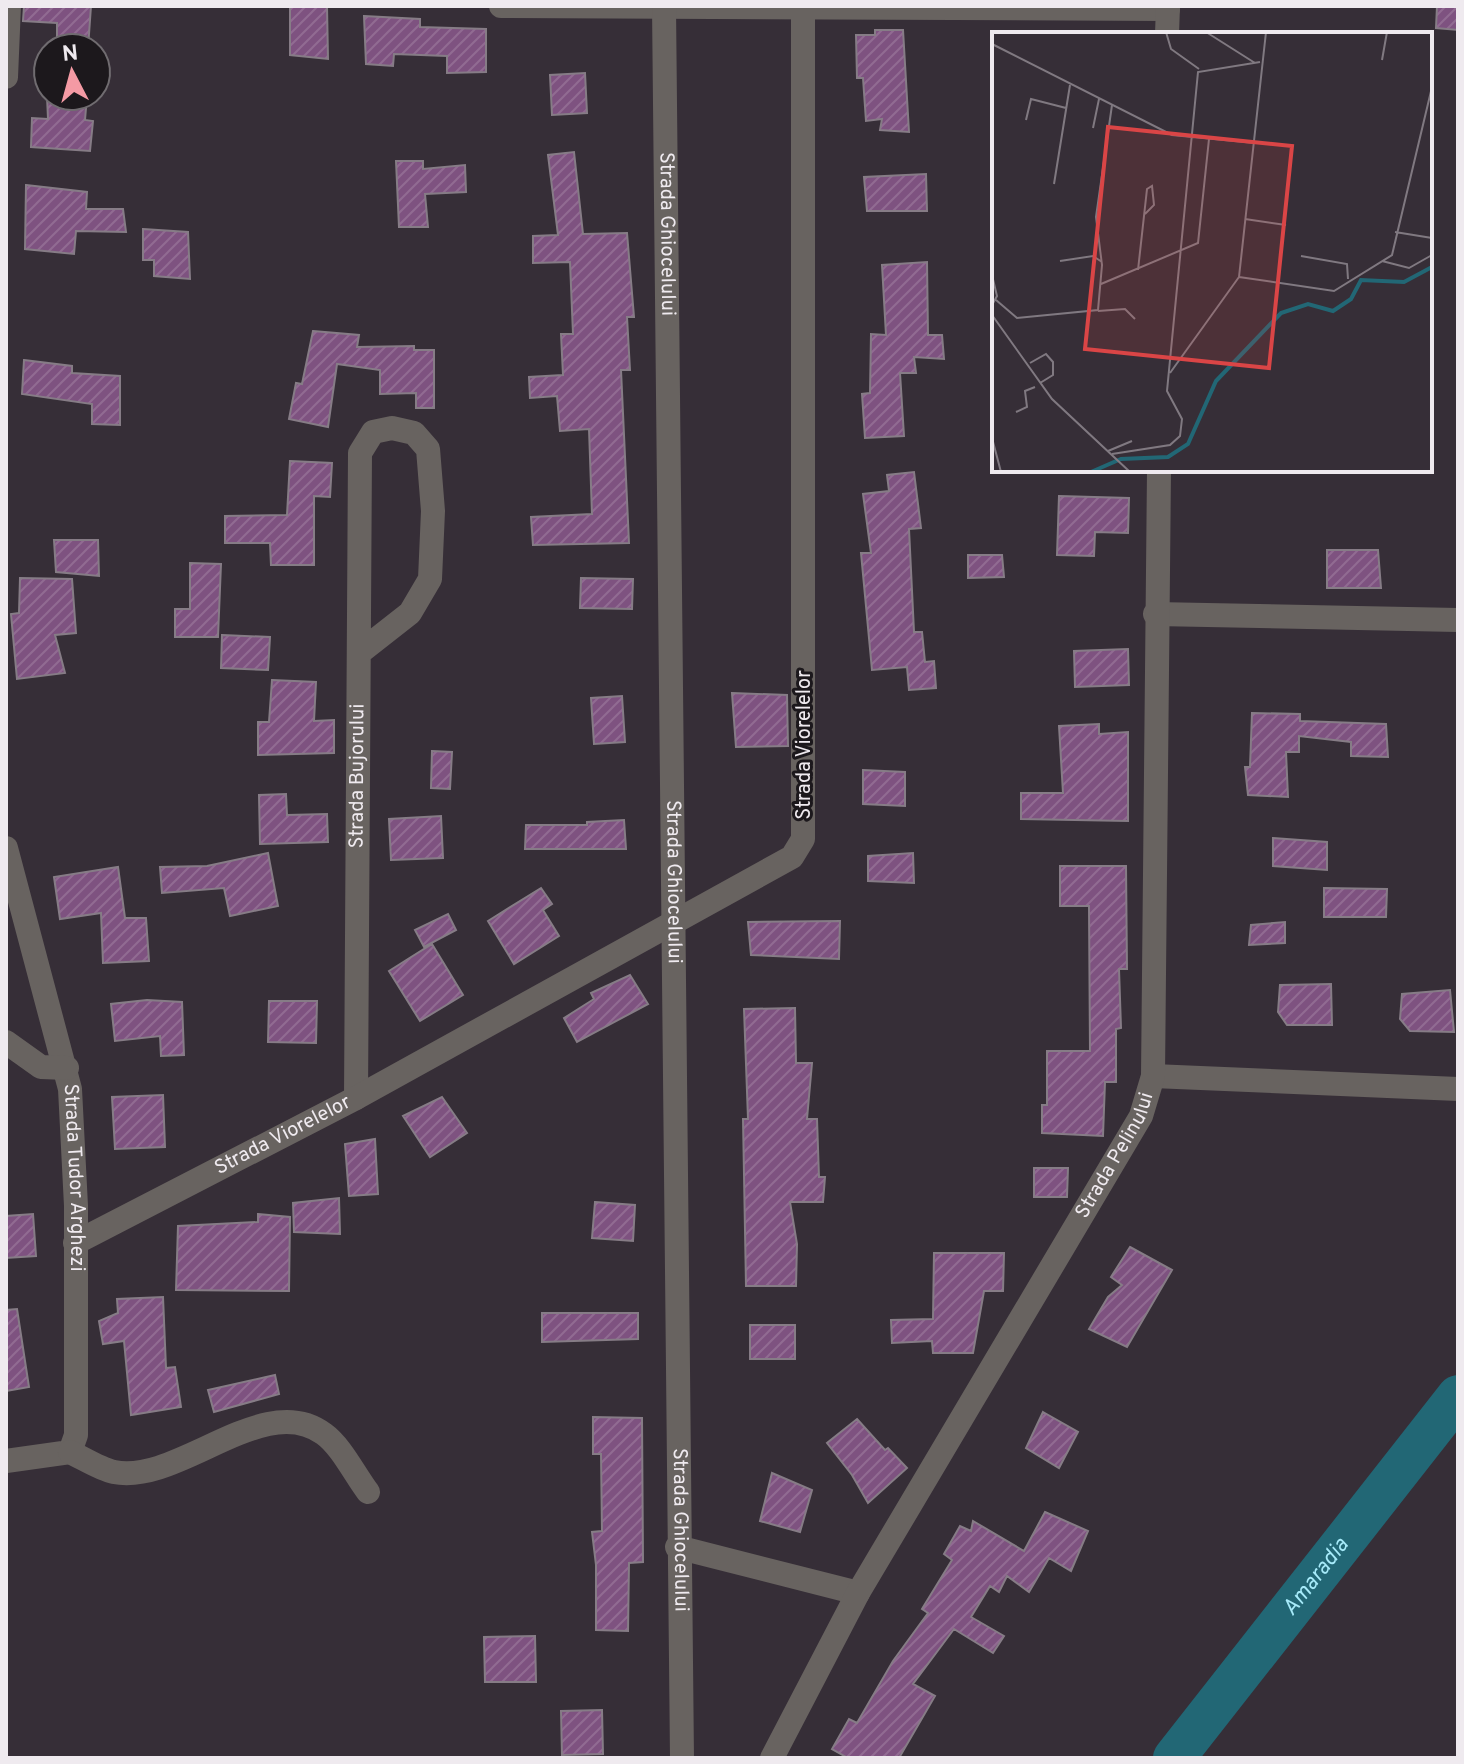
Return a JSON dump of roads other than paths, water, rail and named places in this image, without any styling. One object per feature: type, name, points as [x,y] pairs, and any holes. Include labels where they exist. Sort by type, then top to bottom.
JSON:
[{"type":"street","points":[[6,77],[9,6]]},
{"type":"street","points":[[501,6],[508,9],[664,6],[1168,7],[1167,32]]},
{"type":"street","name":"Strada Ghiocelului","points":[[664,6],[672,923],[677,1105],[677,1547],[682,1758]]},
{"type":"street","name":"Strada Viorelelor","points":[[75,1243],[356,1098],[792,857],[804,830],[803,8]]},
{"type":"street","name":"Strada Bujorului","points":[[356,1098],[360,453],[373,432],[392,428],[414,433],[428,449],[433,511],[430,579],[410,613],[359,653]]},
{"type":"street","name":"Strada Pelinului","points":[[772,1758],[858,1593],[1141,1116],[1153,1076],[1155,614],[1159,472]]},
{"type":"street","points":[[1155,614],[1458,620]]},
{"type":"street","name":"Strada Tudor Arghezi","points":[[6,848],[67,1068],[75,1243],[76,1435],[70,1452]]},
{"type":"street","points":[[6,1042],[41,1067],[67,1068]]},
{"type":"street","points":[[1153,1076],[1458,1089]]},
{"type":"street","points":[[6,1461],[70,1452],[115,1473],[137,1471],[167,1464],[265,1425],[288,1421],[307,1424],[326,1435],[368,1492]]},
{"type":"street","points":[[677,1547],[858,1593]]},
{"type":"waterway","name":"Amaradia","points":[[1174,1758],[1458,1396]]}]
